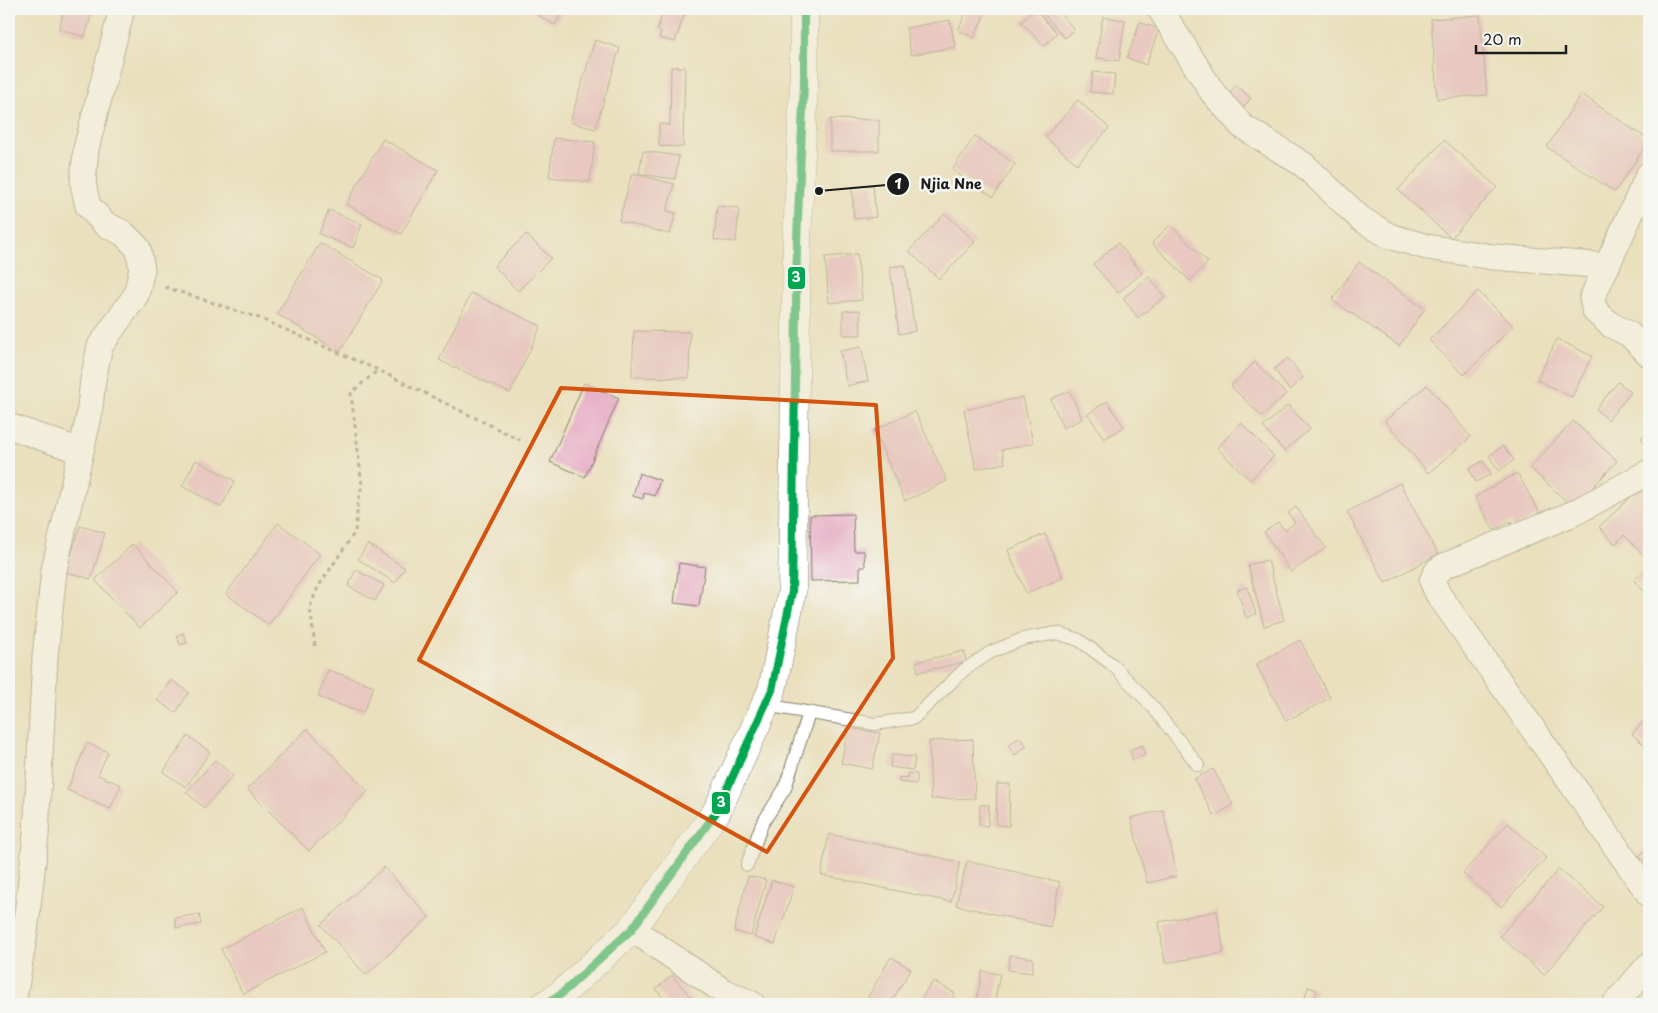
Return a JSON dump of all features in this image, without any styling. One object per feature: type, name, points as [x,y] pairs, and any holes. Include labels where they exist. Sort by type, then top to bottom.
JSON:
[{"type":"street","points":[[14,1004],[25,932],[36,835],[45,657],[54,570],[89,416],[93,380],[100,346],[136,295],[142,269],[138,248],[123,233],[104,224],[88,206],[83,183],[86,149],[122,9]]},
{"type":"street","points":[[1160,9],[1213,93],[1242,126],[1304,165],[1361,219],[1389,236],[1427,247],[1493,257],[1607,266]]},
{"type":"street","points":[[546,1004],[560,996],[632,929],[717,811],[772,690],[792,592],[797,239],[804,84],[804,11]]},
{"type":"street","points":[[1649,174],[1592,298],[1595,311],[1611,325],[1629,334],[1649,354]]},
{"type":"street","points":[[9,426],[80,451]]},
{"type":"street","points":[[1649,472],[1574,513],[1436,570],[1432,581],[1438,594],[1649,894]]},
{"type":"street","points":[[632,929],[737,1001]]},
{"type":"street","points":[[1615,1004],[1649,965]]},
{"type":"lane","points":[[765,704],[875,724],[914,718],[964,670],[991,652],[1023,639],[1057,633],[1079,640],[1113,665],[1152,706],[1198,765]]},
{"type":"lane","points":[[746,865],[762,824],[785,788],[809,712]]},
{"type":"path","points":[[140,280],[259,318],[378,370],[520,440]]},
{"type":"path","points":[[315,646],[310,607],[318,588],[355,532],[362,486],[351,393],[378,370]]},
{"type":"highlighted area","points":[[561,388],[876,405],[893,658],[767,852],[419,660]]},
{"type":"building","points":[[64,9],[93,9],[85,37],[59,29]]},
{"type":"building","points":[[527,9],[564,9],[555,25]]},
{"type":"building","points":[[664,9],[686,9],[675,42],[659,38],[661,32],[657,30]]},
{"type":"building","points":[[968,9],[987,9],[974,38],[958,30]]},
{"type":"building","points":[[1035,9],[1057,33],[1044,46],[1021,22]]},
{"type":"building","points":[[1039,9],[1056,9],[1074,29],[1065,38]]},
{"type":"building","points":[[1480,15],[1487,95],[1437,99],[1431,19]]},
{"type":"building","points":[[1103,17],[1125,20],[1119,61],[1096,58]]},
{"type":"building","points":[[950,20],[955,47],[911,55],[906,28]]},
{"type":"building","points":[[1140,22],[1159,29],[1146,65],[1127,58]]},
{"type":"building","points":[[595,40],[620,48],[595,129],[570,122]]},
{"type":"building","points":[[671,67],[685,67],[683,147],[659,146],[659,124],[670,125]]},
{"type":"building","points":[[1093,72],[1115,74],[1113,94],[1090,92]]},
{"type":"building","points":[[1236,85],[1251,98],[1238,114],[1232,108],[1237,101],[1229,94]]},
{"type":"building","points":[[1581,94],[1649,140],[1615,192],[1547,147]]},
{"type":"building","points":[[1078,100],[1109,128],[1077,164],[1045,137]]},
{"type":"building","points":[[830,119],[879,120],[879,151],[830,151]]},
{"type":"building","points":[[975,136],[1015,164],[993,197],[952,170]]},
{"type":"building","points":[[554,138],[595,142],[590,182],[549,177]]},
{"type":"building","points":[[383,139],[438,170],[401,234],[346,204]]},
{"type":"building","points":[[1444,140],[1497,187],[1451,238],[1398,190]]},
{"type":"building","points":[[643,151],[679,156],[675,179],[639,174]]},
{"type":"building","points":[[632,173],[674,184],[667,211],[676,213],[670,234],[619,221]]},
{"type":"building","points":[[873,185],[876,217],[854,219],[852,187]]},
{"type":"building","points":[[717,206],[739,208],[736,242],[714,240]]},
{"type":"building","points":[[329,210],[362,224],[353,248],[319,234]]},
{"type":"building","points":[[945,213],[975,242],[939,279],[909,251]]},
{"type":"building","points":[[1170,225],[1208,262],[1190,281],[1152,243]]},
{"type":"building","points":[[526,234],[551,258],[518,291],[494,266]]},
{"type":"building","points":[[320,243],[383,280],[340,352],[277,314]]},
{"type":"building","points":[[1118,243],[1142,273],[1118,293],[1093,264]]},
{"type":"building","points":[[857,254],[862,300],[829,303],[825,257]]},
{"type":"building","points":[[1359,262],[1425,309],[1399,346],[1332,300]]},
{"type":"building","points":[[905,265],[915,331],[899,334],[890,267]]},
{"type":"building","points":[[1149,277],[1165,297],[1138,318],[1123,298]]},
{"type":"building","points":[[1478,291],[1513,326],[1464,375],[1429,340]]},
{"type":"building","points":[[471,293],[541,326],[510,393],[439,360]]},
{"type":"building","points":[[860,310],[861,335],[843,335],[843,311]]},
{"type":"building","points":[[634,331],[690,332],[689,378],[632,377]]},
{"type":"building","points":[[1557,339],[1592,356],[1572,397],[1537,380]]},
{"type":"building","points":[[861,347],[868,381],[847,386],[840,351]]},
{"type":"building","points":[[1288,358],[1303,378],[1289,390],[1274,369]]},
{"type":"building","points":[[1255,362],[1286,394],[1262,417],[1231,386]]},
{"type":"building","points":[[1618,382],[1631,392],[1608,420],[1596,409]]},
{"type":"building","points":[[584,383],[619,398],[585,477],[550,462]]},
{"type":"building","points":[[1427,385],[1471,437],[1428,473],[1385,421]]},
{"type":"building","points":[[1070,391],[1082,419],[1063,428],[1051,399]]},
{"type":"building","points":[[1023,397],[1033,443],[1002,450],[1005,463],[976,469],[964,410]]},
{"type":"building","points":[[1107,401],[1124,427],[1104,439],[1088,414]]},
{"type":"building","points":[[1288,405],[1310,429],[1284,451],[1263,427]]},
{"type":"building","points":[[915,411],[947,481],[905,501],[874,430]]},
{"type":"building","points":[[1573,421],[1617,461],[1574,508],[1530,468]]},
{"type":"building","points":[[1241,423],[1274,456],[1250,480],[1217,448]]},
{"type":"building","points":[[1649,431],[1649,449],[1641,438]]},
{"type":"building","points":[[1503,446],[1514,460],[1499,471],[1489,456]]},
{"type":"building","points":[[196,460],[235,481],[221,507],[182,486]]},
{"type":"building","points":[[1483,461],[1491,474],[1476,482],[1469,469]]},
{"type":"building","points":[[639,473],[660,480],[655,496],[644,493],[643,499],[633,496]]},
{"type":"building","points":[[1517,473],[1540,513],[1514,528],[1511,521],[1494,530],[1475,497]]},
{"type":"building","points":[[1649,480],[1649,561],[1624,535],[1615,544],[1599,527]]},
{"type":"building","points":[[1400,483],[1438,554],[1385,583],[1347,512]]},
{"type":"building","points":[[1296,507],[1326,548],[1291,572],[1264,532],[1278,522],[1285,530],[1295,523],[1288,513]]},
{"type":"building","points":[[853,514],[854,551],[864,551],[865,567],[860,567],[860,580],[811,581],[810,515]]},
{"type":"building","points":[[278,523],[320,554],[269,625],[226,594]]},
{"type":"building","points":[[80,526],[105,533],[91,579],[66,572]]},
{"type":"building","points":[[1045,534],[1063,578],[1026,593],[1008,550]]},
{"type":"building","points":[[133,544],[178,592],[140,628],[95,580]]},
{"type":"building","points":[[368,544],[405,568],[395,583],[358,559]]},
{"type":"building","points":[[1268,560],[1284,620],[1264,626],[1248,565]]},
{"type":"building","points":[[679,563],[705,567],[699,606],[674,603]]},
{"type":"building","points":[[1649,566],[1649,597],[1634,580]]},
{"type":"building","points":[[356,570],[384,585],[375,601],[348,586]]},
{"type":"building","points":[[1247,587],[1256,614],[1246,618],[1237,590]]},
{"type":"building","points":[[183,633],[187,643],[180,645],[177,636]]},
{"type":"building","points":[[1300,640],[1330,698],[1286,721],[1256,664]]},
{"type":"building","points":[[964,651],[966,662],[918,672],[916,662]]},
{"type":"building","points":[[328,670],[374,686],[363,713],[318,697]]},
{"type":"building","points":[[171,680],[189,692],[176,713],[157,700]]},
{"type":"building","points":[[1647,718],[1649,720],[1649,749],[1632,734]]},
{"type":"building","points":[[848,728],[880,733],[872,769],[841,763]]},
{"type":"building","points":[[307,729],[368,791],[309,851],[247,789]]},
{"type":"building","points":[[188,736],[210,752],[186,787],[163,772]]},
{"type":"building","points":[[1019,737],[1027,746],[1015,755],[1008,746]]},
{"type":"building","points":[[973,739],[975,798],[931,799],[929,741]]},
{"type":"building","points":[[87,743],[108,752],[98,775],[121,785],[110,809],[67,790]]},
{"type":"building","points":[[1142,745],[1145,755],[1133,760],[1129,750]]},
{"type":"building","points":[[892,755],[915,757],[913,770],[890,767]]},
{"type":"building","points":[[215,760],[233,776],[204,808],[186,792]]},
{"type":"building","points":[[1213,769],[1233,805],[1214,816],[1194,779]]},
{"type":"building","points":[[908,773],[917,774],[917,784],[899,782],[899,777],[908,778]]},
{"type":"building","points":[[997,784],[1010,784],[1009,826],[996,825]]},
{"type":"building","points":[[980,805],[989,805],[988,826],[979,825]]},
{"type":"building","points":[[1163,810],[1177,876],[1147,883],[1131,818]]},
{"type":"building","points":[[1508,823],[1546,858],[1501,907],[1463,873]]},
{"type":"building","points":[[829,834],[960,862],[951,902],[821,875]]},
{"type":"building","points":[[1649,846],[1649,866],[1639,856]]},
{"type":"building","points":[[967,861],[1060,882],[1050,927],[956,905]]},
{"type":"building","points":[[384,867],[429,917],[366,975],[321,925]]},
{"type":"building","points":[[1559,869],[1603,907],[1544,975],[1500,936]]},
{"type":"building","points":[[748,876],[766,880],[751,936],[734,931]]},
{"type":"building","points":[[772,880],[794,887],[775,944],[754,937]]},
{"type":"building","points":[[303,907],[325,952],[243,994],[221,949]]},
{"type":"building","points":[[1217,911],[1224,953],[1165,963],[1159,922]]},
{"type":"building","points":[[199,914],[201,924],[176,928],[175,918]]},
{"type":"building","points":[[1010,955],[1033,958],[1032,973],[1008,970]]},
{"type":"building","points":[[891,957],[911,969],[890,1004],[881,1004],[868,997]]},
{"type":"building","points":[[982,971],[1000,974],[994,1004],[976,1004]]},
{"type":"building","points":[[672,975],[693,1000],[687,1004],[668,1004],[656,989]]},
{"type":"building","points":[[933,981],[955,993],[948,1004],[918,1004]]},
{"type":"building","points":[[1308,987],[1317,990],[1313,1004],[1303,1004]]},
{"type":"transit line","name":"3","points":[[546,1004],[560,995],[632,929],[717,811],[772,690],[792,592],[797,239],[804,84],[804,16],[802,9]]},
{"type":"place","name":"Njia Nne","points":[[819,191]]}]
